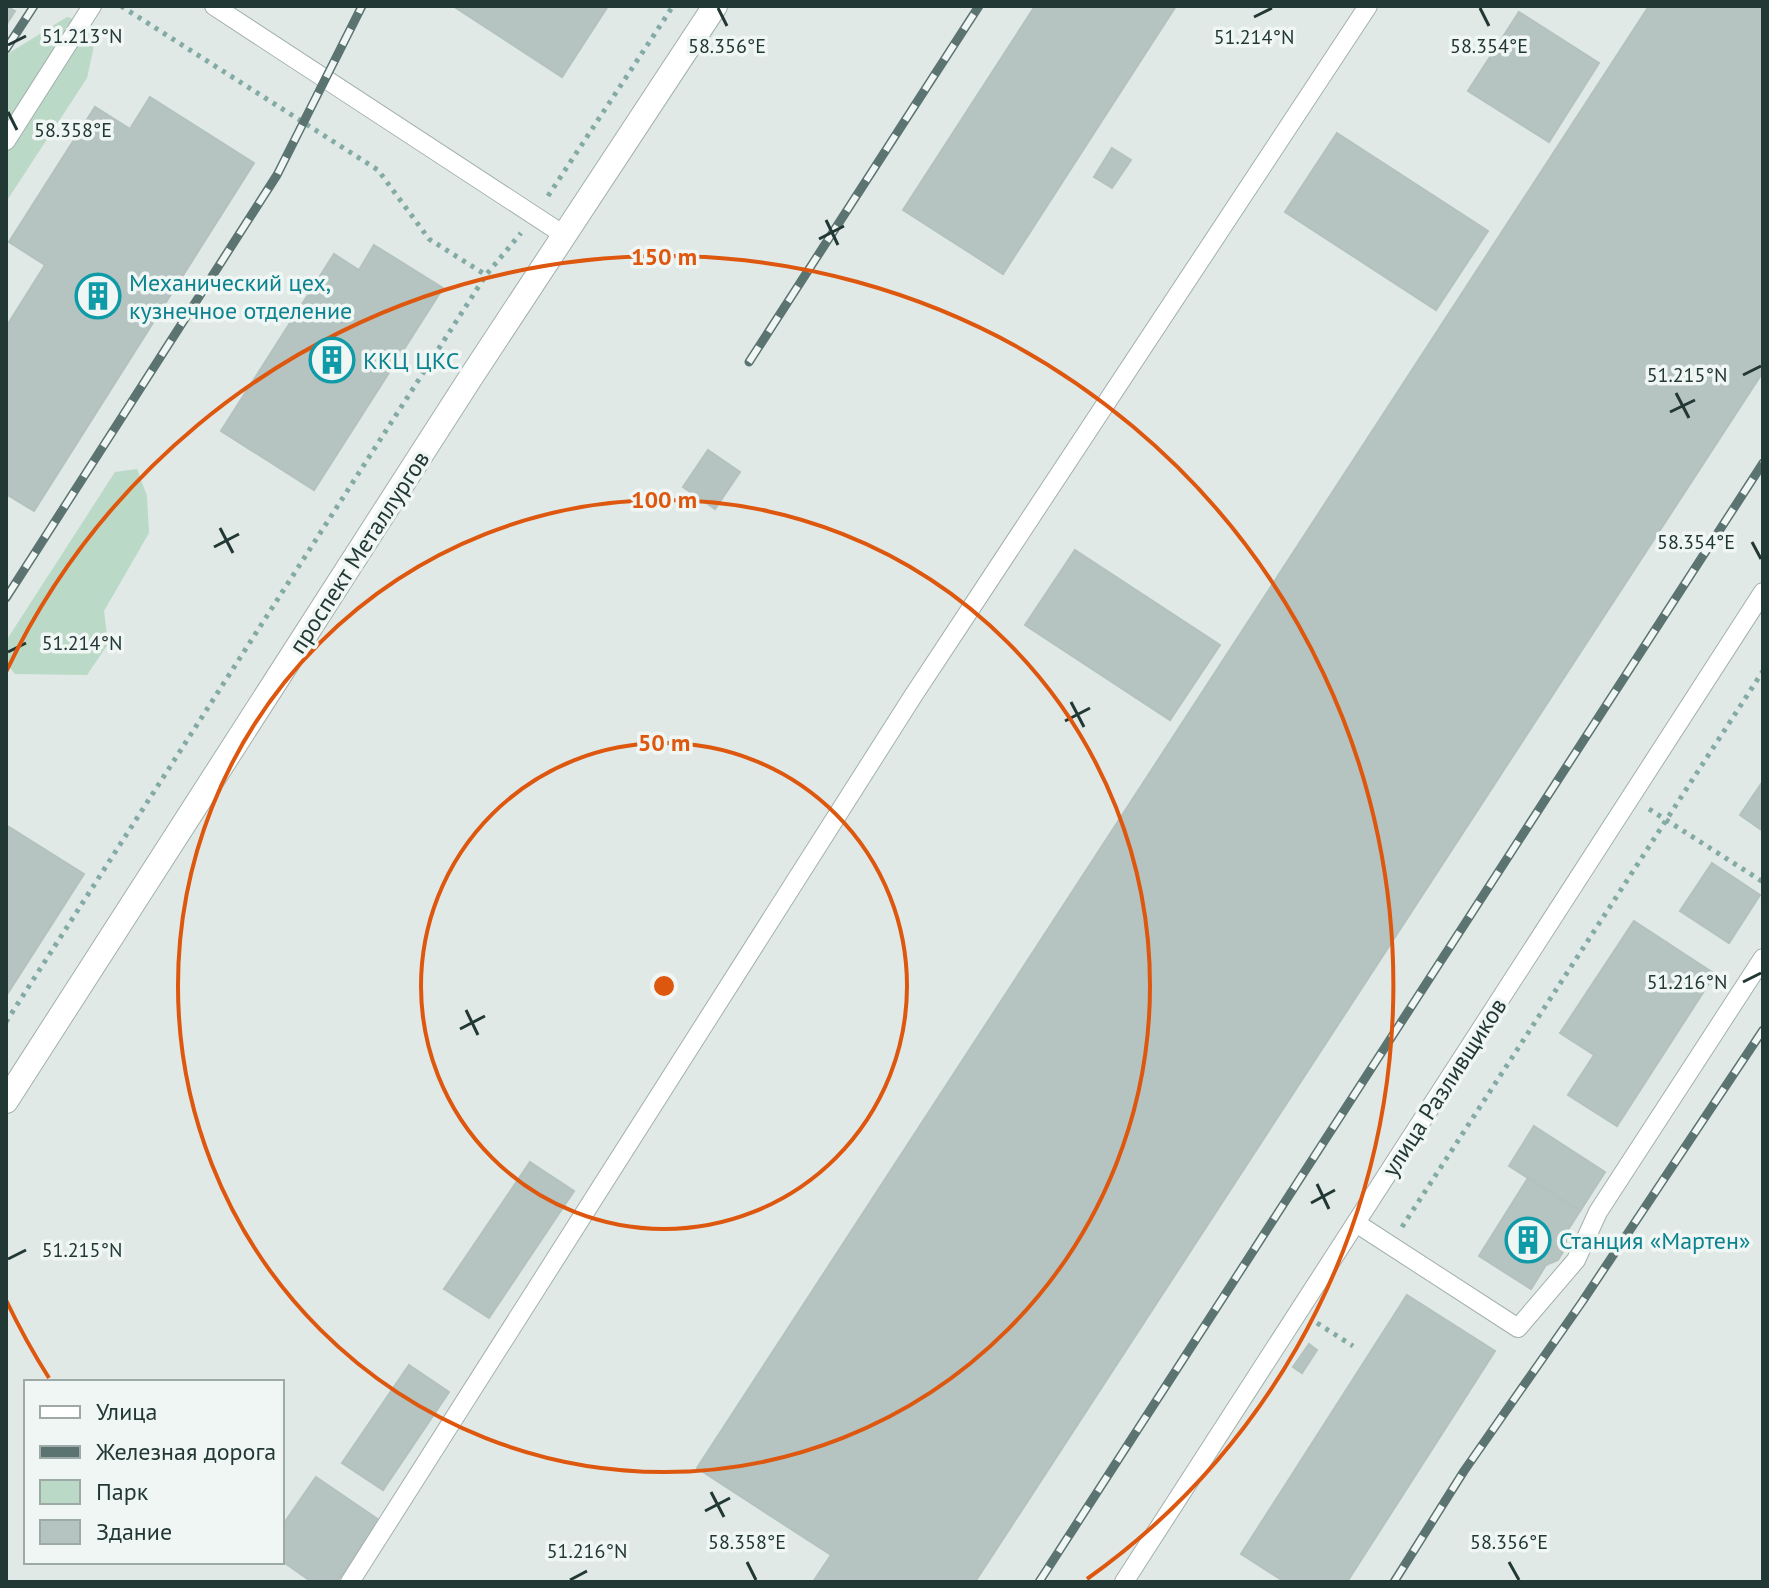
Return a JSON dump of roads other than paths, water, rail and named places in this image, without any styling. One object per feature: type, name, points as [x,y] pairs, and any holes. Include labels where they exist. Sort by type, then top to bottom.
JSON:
[{"type":"street","name":"проспект Металлургов","points":[[6,1101],[715,6]]},
{"type":"lane","points":[[6,141],[92,6]]},
{"type":"lane","points":[[214,6],[564,235]]},
{"type":"lane","points":[[350,1582],[913,696],[1368,6]]},
{"type":"lane","name":"улица Разливщиков","points":[[1124,1582],[1763,592]]},
{"type":"lane","points":[[1356,1223],[1518,1328],[1576,1260],[1598,1212],[1763,958]]},
{"type":"railway","points":[[6,49],[34,6]]},
{"type":"railway","points":[[6,598],[277,175],[362,6]]},
{"type":"railway","points":[[749,362],[979,6]]},
{"type":"railway","points":[[1039,1582],[1763,463]]},
{"type":"railway","points":[[1394,1582],[1464,1471],[1582,1302],[1763,1030]]},
{"type":"place","name":"Механический цех, кузнечное отделение","points":[[98,296]]},
{"type":"place","name":"ККЦ ЦКС","points":[[332,360]]},
{"type":"place","name":"Станция «Мартен»","points":[[1528,1240]]}]
